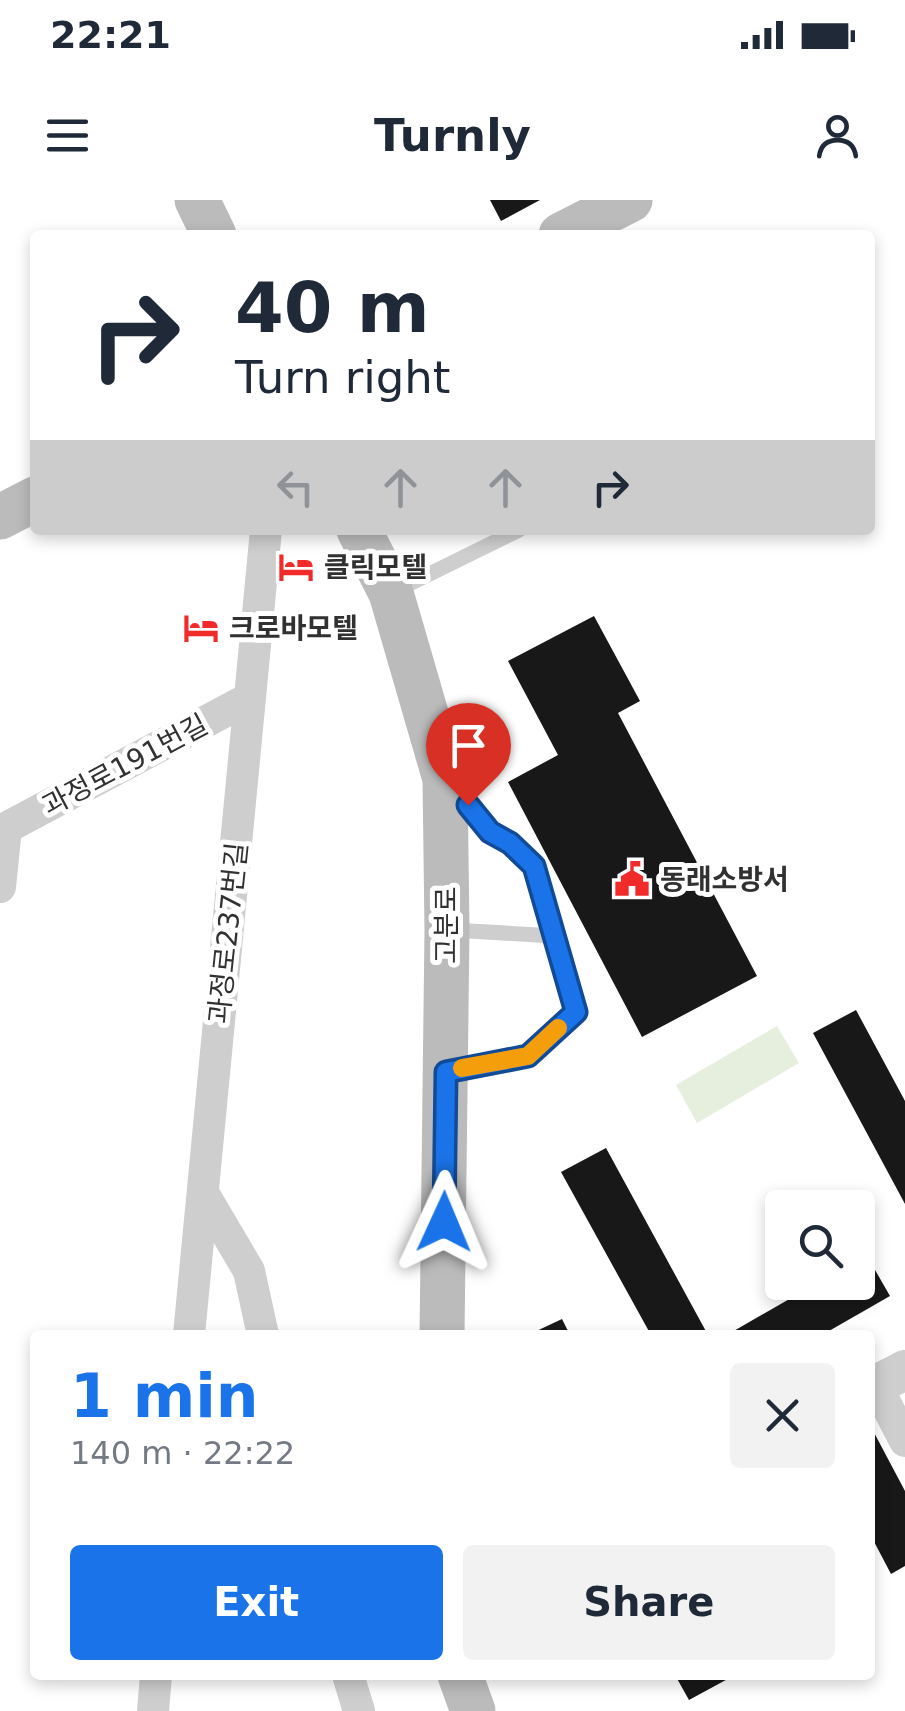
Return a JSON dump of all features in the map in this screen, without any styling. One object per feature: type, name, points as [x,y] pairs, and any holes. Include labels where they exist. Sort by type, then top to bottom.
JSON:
[{"type":"main road","points":[[197,200],[212,230]]},
{"type":"main road","points":[[571,230],[630,200]]},
{"type":"main road","points":[[0,517],[30,502]]},
{"type":"main road","name":"고분로","points":[[362,535],[390,593],[445,778],[442,1330]]},
{"type":"main road","points":[[462,1680],[473,1711]]},
{"type":"street","name":"과정로237번길","points":[[189,1330],[266,535]]},
{"type":"street","name":"과정로191번길","points":[[3,830],[250,698]]},
{"type":"street","points":[[0,887],[3,830]]},
{"type":"street","points":[[203,1193],[249,1271],[262,1330]]},
{"type":"street","points":[[884,1381],[905,1441]]},
{"type":"street","points":[[153,1711],[156,1680]]},
{"type":"street","points":[[350,1680],[359,1711]]},
{"type":"lane","points":[[390,593],[510,535]]},
{"type":"lane","points":[[445,778],[490,832],[510,843],[534,866],[576,1012],[528,1056],[446,1072]]},
{"type":"lane","points":[[447,930],[554,936]]},
{"type":"green space","points":[[777,1026],[799,1063],[697,1123],[676,1085]]},
{"type":"building","points":[[490,200],[540,200],[501,221]]},
{"type":"building","name":"동래소방서","points":[[594,616],[640,701],[618,713],[757,976],[642,1037],[508,782],[558,755],[508,661]]},
{"type":"building","points":[[856,1010],[905,1101],[905,1204],[813,1033]]},
{"type":"building","points":[[606,1148],[705,1330],[648,1330],[561,1172]]},
{"type":"building","points":[[875,1270],[890,1296],[831,1330],[735,1330],[788,1300],[875,1300]]},
{"type":"building","points":[[562,1319],[568,1330],[539,1330]]},
{"type":"building","points":[[875,1434],[905,1491],[905,1566],[891,1574],[875,1544]]},
{"type":"building","points":[[678,1680],[726,1680],[689,1700]]},
{"type":"slow traffic","points":[[462,1068],[528,1056],[558,1028]]},
{"type":"place","name":"클릭모텔","points":[[296,567]]},
{"type":"place","name":"크로바모텔","points":[[201,628]]},
{"type":"place","name":"동래소방서","points":[[632,879]]},
{"type":"route","points":[[444,1222],[446,1072],[528,1056],[576,1012],[534,866],[510,843],[490,832],[468,805]]}]
